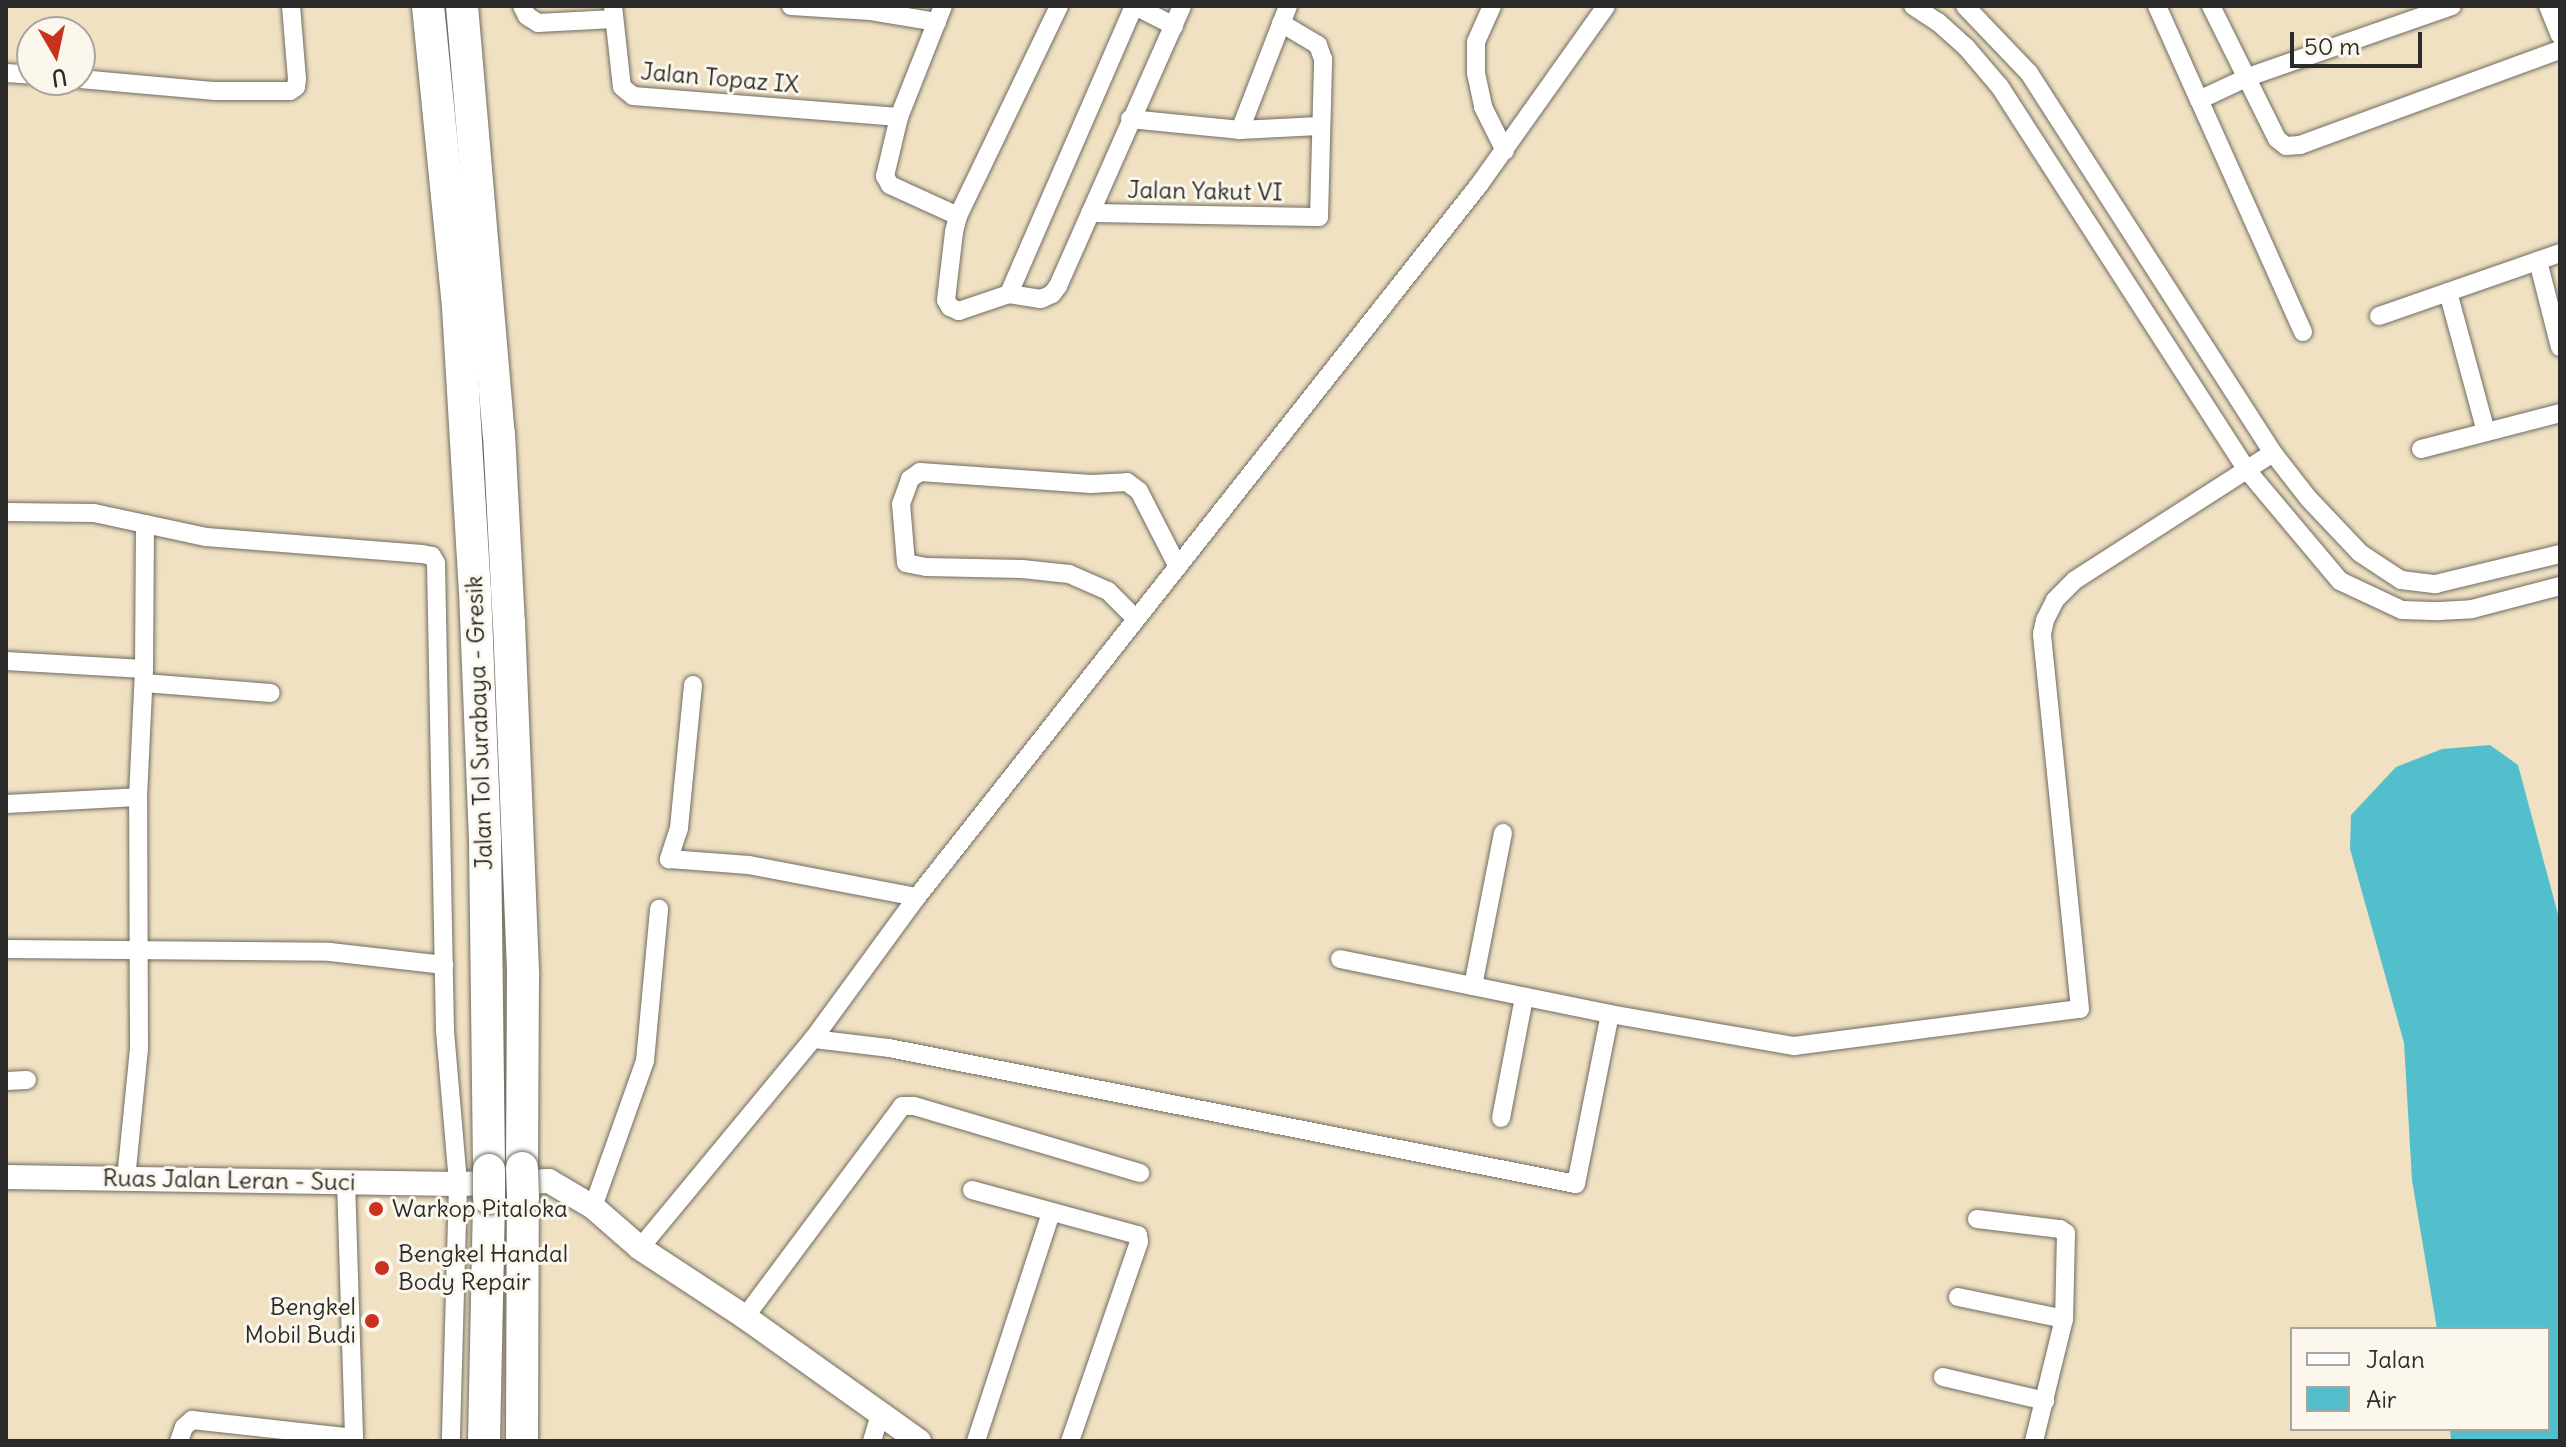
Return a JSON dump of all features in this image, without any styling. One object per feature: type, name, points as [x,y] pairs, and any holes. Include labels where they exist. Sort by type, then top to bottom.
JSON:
[{"type":"highway","name":"Jalan Tol Surabaya - Gresik","points":[[428,6],[458,307],[485,839],[489,1184],[484,1441]]},
{"type":"highway","name":"Jalan Tol Surabaya - Gresik","points":[[462,6],[495,387],[509,622],[531,1182],[522,1441]]},
{"type":"main road","name":"Ruas Jalan Leran - Suci","points":[[6,1177],[458,1184],[531,1182]]},
{"type":"main road","points":[[531,1182],[593,1207],[640,1248],[745,1317],[919,1441]]},
{"type":"street","points":[[96,80],[215,91],[290,91],[296,87],[297,79],[291,6]]},
{"type":"street","points":[[522,6],[527,16],[538,23],[613,12]]},
{"type":"street","points":[[791,6],[940,14],[899,117],[885,173],[887,182],[958,216]]},
{"type":"street","points":[[1059,6],[958,216],[947,304],[959,311],[1009,294],[1041,299],[1052,294],[1182,6]]},
{"type":"street","points":[[1009,294],[1135,6],[1174,26]]},
{"type":"street","points":[[640,1248],[813,1039],[917,897],[1505,151],[1606,6]]},
{"type":"street","points":[[1913,6],[1938,22],[1966,47],[2014,107],[2246,469],[2340,581],[2402,610],[2472,609],[2560,586]]},
{"type":"street","points":[[1965,6],[2029,73],[2273,453],[2344,539],[2401,580],[2436,584],[2560,554]]},
{"type":"street","points":[[2157,6],[2303,332]]},
{"type":"street","points":[[2211,6],[2277,139],[2292,147],[2560,50]]},
{"type":"street","points":[[2199,100],[2248,77],[2452,6]]},
{"type":"street","points":[[2548,6],[2560,35]]},
{"type":"street","points":[[1484,8],[1476,42],[1476,73],[1483,107],[1505,151]]},
{"type":"street","name":"Jalan Topaz IX","points":[[613,12],[622,87],[633,96],[899,117]]},
{"type":"street","points":[[1130,119],[1240,130],[1319,126],[1323,59],[1318,45],[1285,14],[1240,130]]},
{"type":"street","name":"Jalan Yakut VI","points":[[1090,213],[1319,217],[1319,126]]},
{"type":"street","points":[[2379,316],[2560,253]]},
{"type":"street","points":[[2538,261],[2560,347]]},
{"type":"street","points":[[2448,292],[2486,432]]},
{"type":"street","points":[[2421,449],[2560,413]]},
{"type":"street","points":[[1340,959],[1610,1014],[1794,1046],[2080,1009],[2042,634],[2045,620],[2055,600],[2075,580],[2273,453]]},
{"type":"street","points":[[1136,619],[1108,591],[1069,574],[1022,569],[926,567],[906,563],[901,504],[910,479],[920,472],[1091,484],[1127,482],[1139,491],[1178,567]]},
{"type":"street","points":[[6,512],[94,513],[206,537],[432,556],[436,563],[445,1031],[458,1184],[451,1441]]},
{"type":"street","points":[[126,1179],[139,1049],[138,797],[144,676],[145,524]]},
{"type":"street","points":[[6,661],[271,693]]},
{"type":"street","points":[[693,685],[679,828],[669,859],[749,865],[917,897]]},
{"type":"street","points":[[6,804],[138,797]]},
{"type":"street","points":[[1473,986],[1503,833]]},
{"type":"street","points":[[593,1207],[645,1061],[659,909]]},
{"type":"street","points":[[6,949],[330,952],[444,965]]},
{"type":"street","points":[[1501,1118],[1524,997]]},
{"type":"street","points":[[813,1039],[889,1048],[1576,1184],[1610,1014]]},
{"type":"street","points":[[6,1081],[27,1080]]},
{"type":"street","points":[[745,1317],[902,1106],[914,1106],[1140,1173]]},
{"type":"street","points":[[179,1441],[184,1427],[192,1420],[354,1440],[346,1182]]},
{"type":"street","points":[[972,1190],[1051,1213],[1132,1231],[1139,1239],[1070,1441]]},
{"type":"street","points":[[976,1441],[1051,1213]]},
{"type":"street","points":[[1977,1219],[2065,1231],[2064,1319],[2034,1441]]},
{"type":"street","points":[[1958,1297],[2064,1319]]},
{"type":"street","points":[[1943,1377],[2045,1401]]},
{"type":"street","points":[[872,1441],[880,1414]]},
{"type":"water","points":[[2490,745],[2518,765],[2560,922],[2560,1441],[2451,1441],[2450,1431],[2550,1431],[2550,1327],[2437,1327],[2412,1180],[2404,1043],[2350,849],[2351,815],[2396,767],[2442,749]]},
{"type":"place","name":"Warkop Pitaloka","points":[[376,1209]]},
{"type":"place","name":"Bengkel Handal Body Repair","points":[[382,1268]]},
{"type":"place","name":"Bengkel Mobil Budi","points":[[372,1321]]}]
